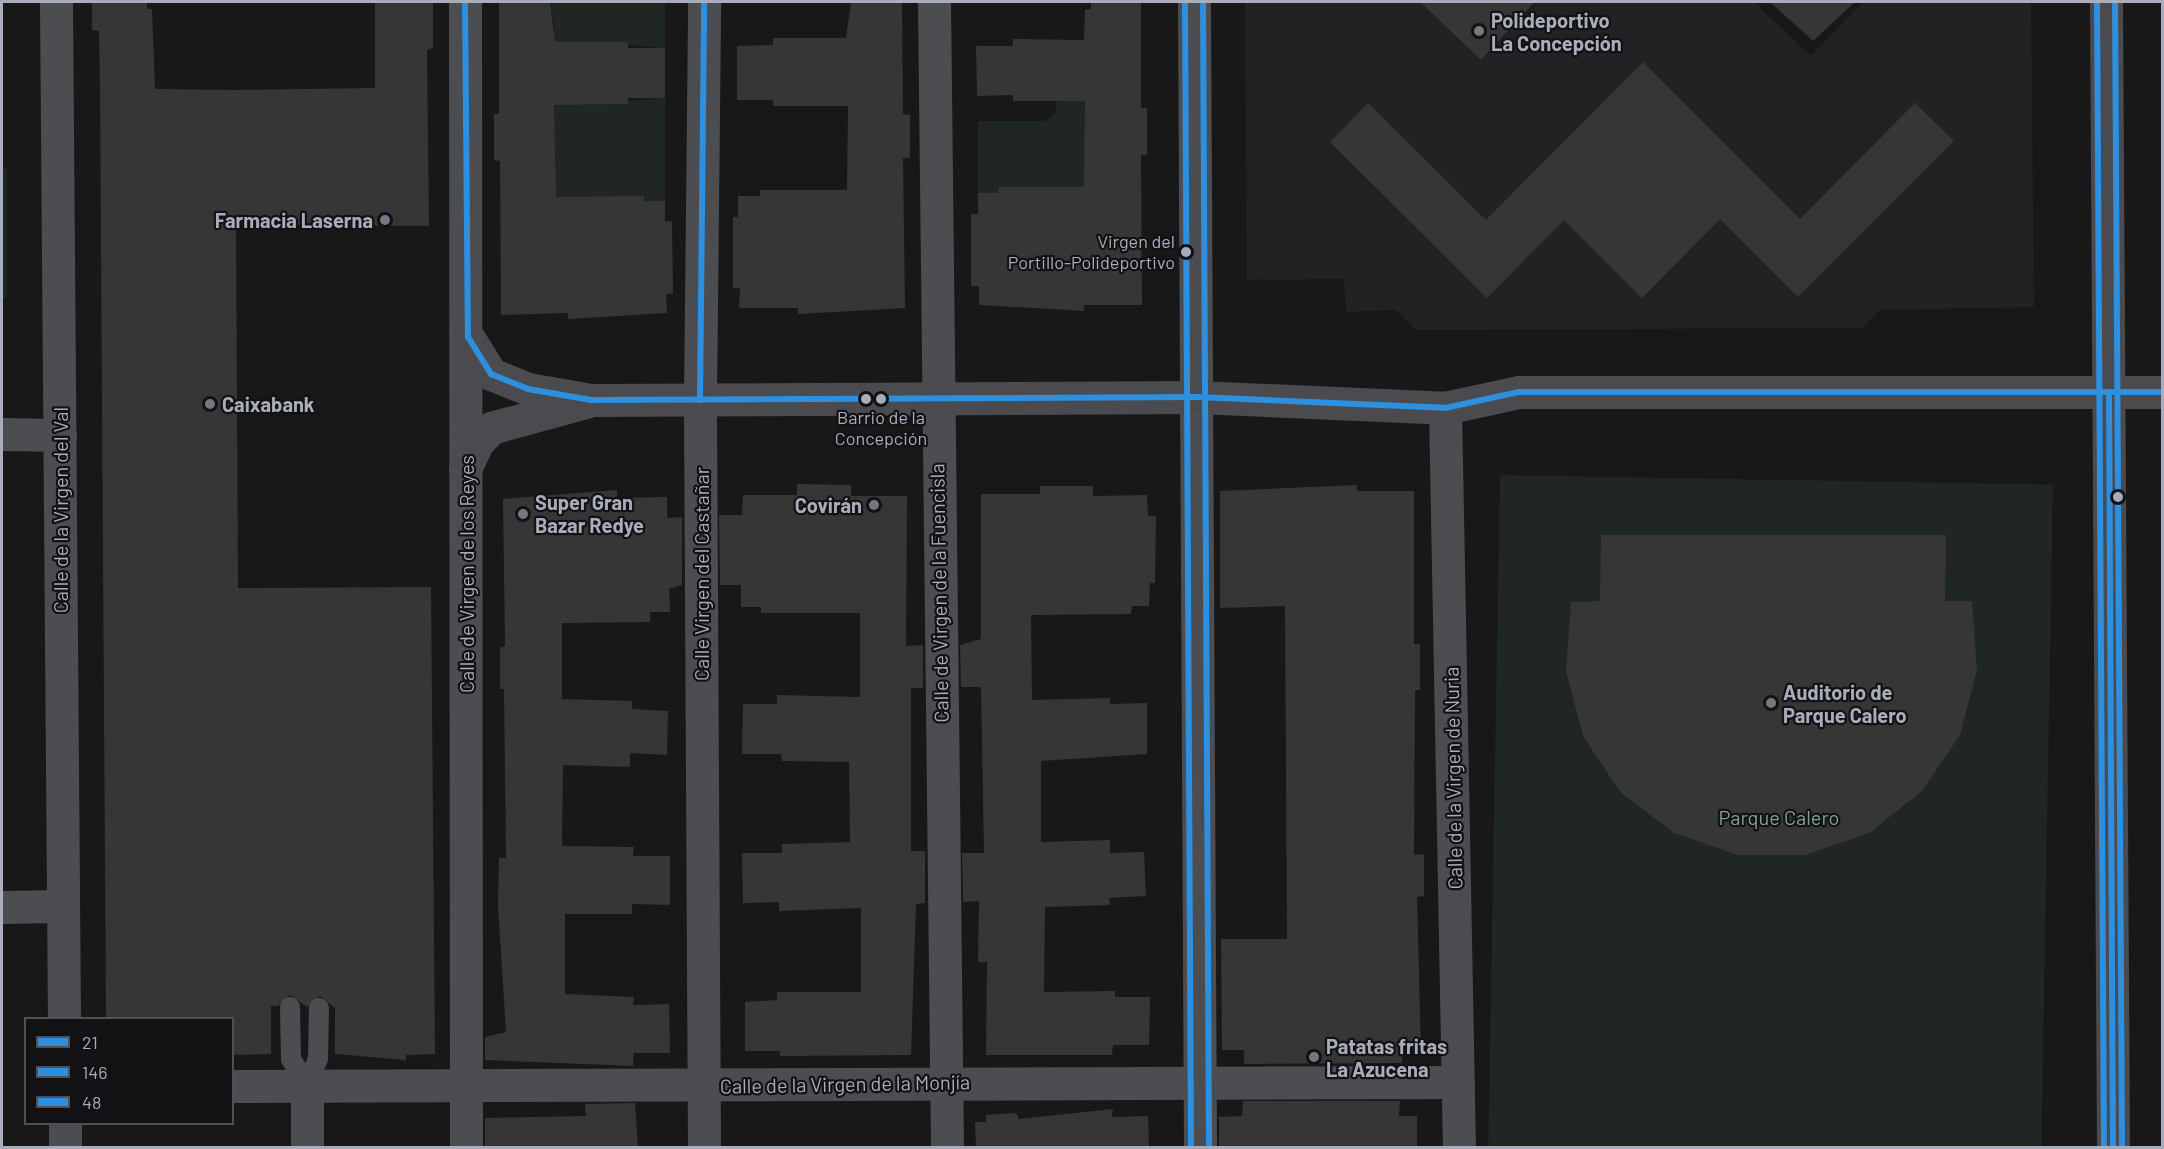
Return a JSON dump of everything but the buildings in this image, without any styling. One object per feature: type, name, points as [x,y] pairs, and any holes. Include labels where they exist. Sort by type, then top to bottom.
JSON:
[{"type":"street","name":"Calle de la Virgen del Val","points":[[56,2],[63,1017]]},
{"type":"street","name":"Calle de Virgen de los Reyes","points":[[465,2],[468,337],[465,469],[466,1148]]},
{"type":"street","name":"Calle Virgen del Castañar","points":[[704,2],[700,400],[704,1148]]},
{"type":"street","name":"Calle de Virgen de la Fuencisla","points":[[934,2],[936,397],[946,1148]]},
{"type":"street","points":[[1194,2],[1198,397],[1200,1148]]},
{"type":"street","points":[[2106,2],[2112,1148]]},
{"type":"street","points":[[468,337],[491,374],[528,389],[591,400],[1198,397],[1445,408],[1519,392],[2163,392]]},
{"type":"street","points":[[465,469],[477,443],[491,428],[591,400]]},
{"type":"street","name":"Calle de la Virgen de Nuria","points":[[1445,408],[1460,1148]]},
{"type":"street","points":[[2,434],[60,435]]},
{"type":"street","points":[[2,907],[61,906]]},
{"type":"street","name":"Calle de la Virgen de la Monjía","points":[[234,1086],[466,1088],[946,1082],[1458,1082]]},
{"type":"street","points":[[307,1086],[307,1148]]},
{"type":"street","points":[[65,1125],[65,1148]]},
{"type":"lane","points":[[290,1006],[291,1059],[307,1086]]},
{"type":"lane","points":[[307,1086],[318,1059],[319,1008]]},
{"type":"shaded area","points":[[1245,2],[1420,2],[1481,60],[1537,2],[1754,2],[1811,56],[1863,2],[2031,2],[2034,307],[1880,310],[1862,328],[1416,330],[1395,310],[1346,312],[1344,279],[1247,280]]},
{"type":"green space","points":[[550,2],[665,2],[665,48],[585,42],[549,51],[549,31],[555,31]]},
{"type":"green space","points":[[1091,94],[1084,158],[1092,193],[999,187],[998,193],[978,193],[978,121],[1044,121],[1055,113],[1057,101]]},
{"type":"green space","points":[[549,97],[585,105],[665,98],[665,201],[644,201],[644,196],[550,202],[555,160]]},
{"type":"green space","points":[[2,169],[7,169],[7,298],[2,298]]},
{"type":"green space","name":"Parque Calero","points":[[1500,475],[2053,485],[2041,1148],[1488,1147]]},
{"type":"transit line","name":"21","points":[[465,2],[468,337],[491,374],[528,389],[591,400],[1198,397],[1445,408],[1519,392],[2162,392]]},
{"type":"transit line","name":"21","points":[[700,400],[704,2]]},
{"type":"transit line","name":"146","points":[[1185,2],[1191,1148]]},
{"type":"transit line","name":"48","points":[[1203,2],[1209,1148]]},
{"type":"transit line","name":"146","points":[[2097,2],[2104,1148]]},
{"type":"transit line","name":"48","points":[[2115,2],[2122,1148]]},
{"type":"transit line","name":"21","points":[[2109,393],[2113,1148]]},
{"type":"place","name":"Polideportivo La Concepción","points":[[1479,31]]},
{"type":"place","name":"Farmacia Laserna","points":[[385,220]]},
{"type":"place","name":"Virgen del Portillo-Polideportivo","points":[[1186,252]]},
{"type":"place","name":"Barrio de la Concepción","points":[[881,399]]},
{"type":"place","name":"Caixabank","points":[[210,404]]},
{"type":"place","name":"Covirán","points":[[874,505]]},
{"type":"place","name":"Super Gran Bazar Redye","points":[[523,514]]},
{"type":"place","name":"Auditorio de Parque Calero","points":[[1771,703]]},
{"type":"place","name":"Patatas fritas La Azucena","points":[[1314,1057]]}]
